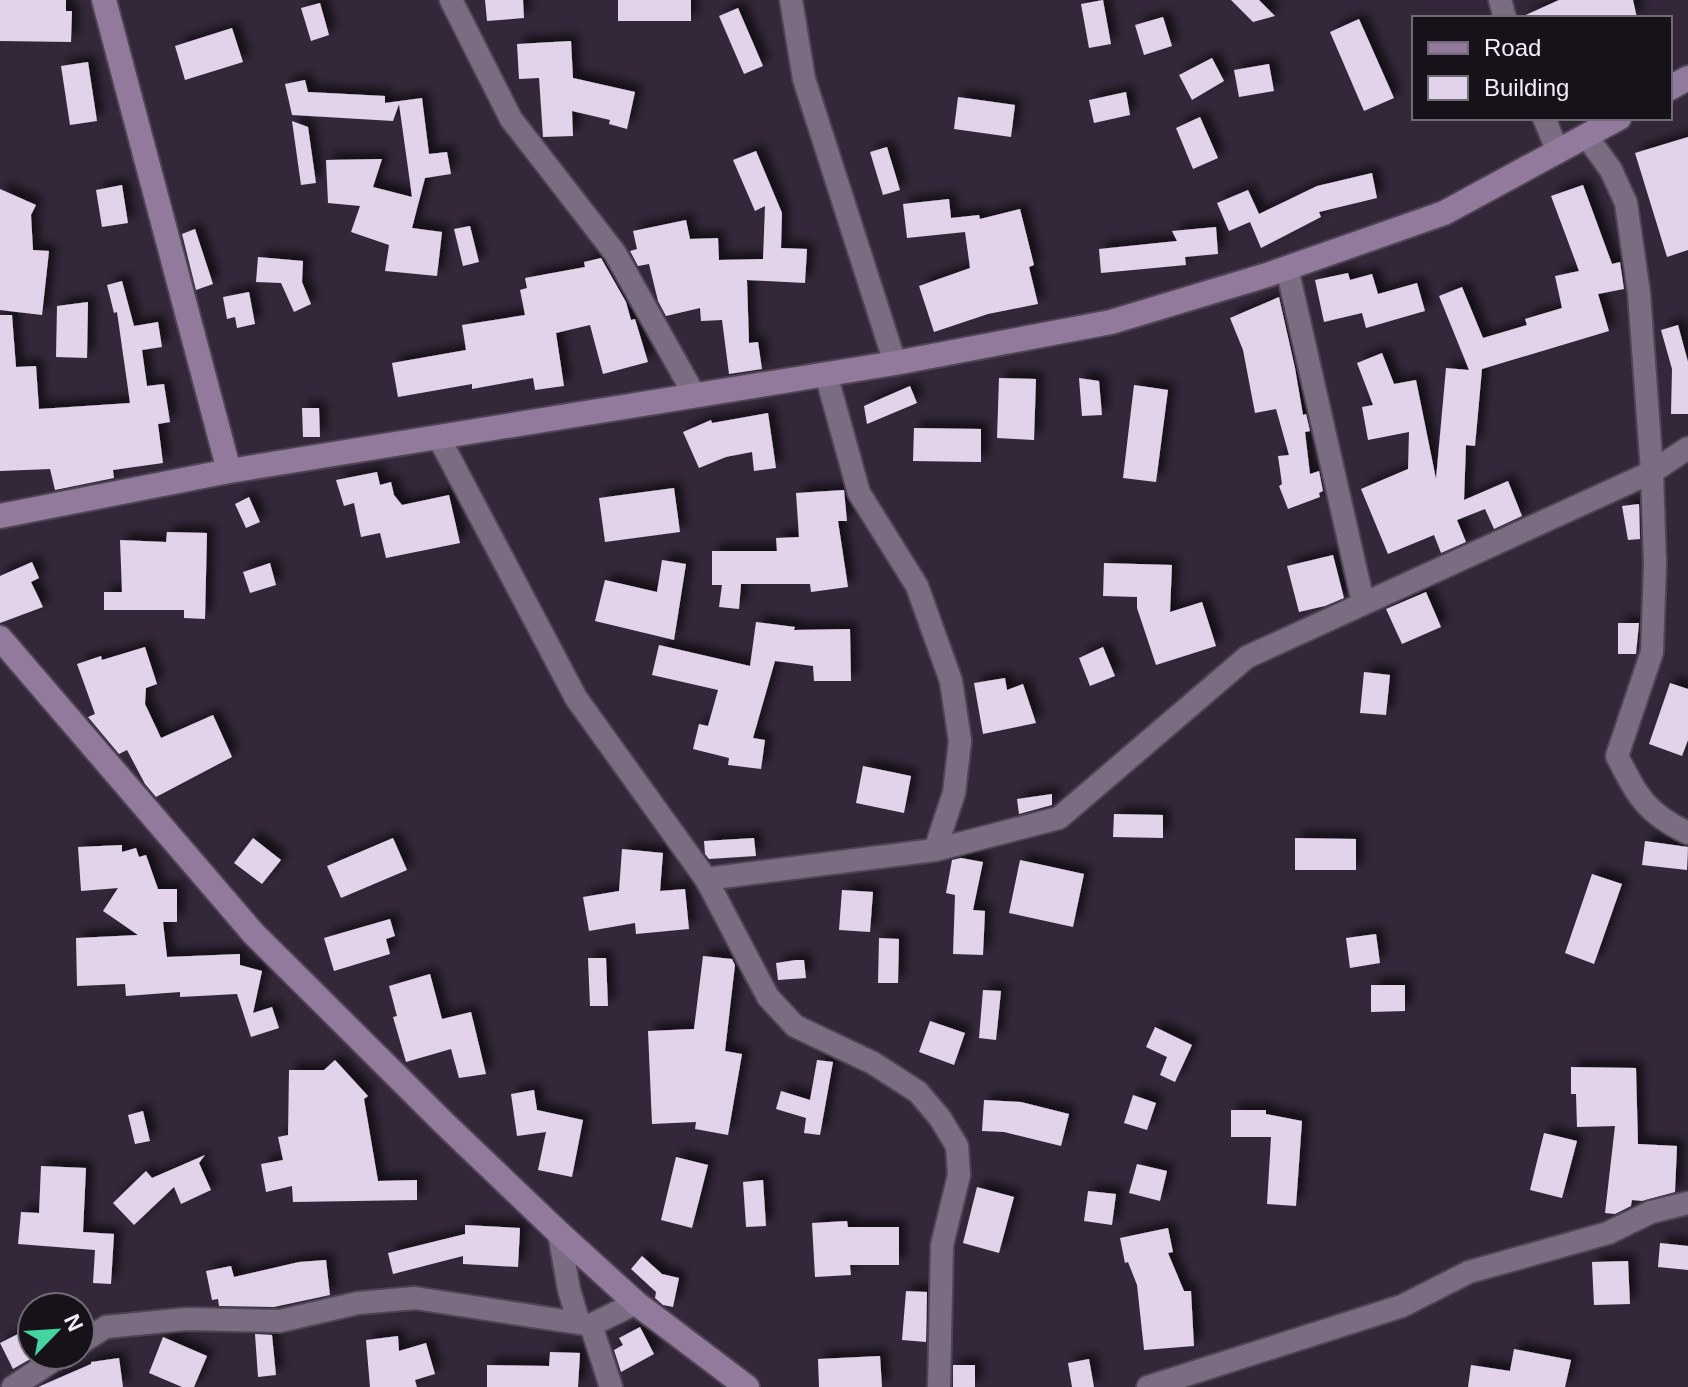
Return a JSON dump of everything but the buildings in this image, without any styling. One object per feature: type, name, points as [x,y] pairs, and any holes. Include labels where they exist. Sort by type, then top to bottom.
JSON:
[{"type":"street","points":[[104,0],[229,471]]},
{"type":"street","points":[[451,0],[511,119],[615,253],[695,396]]},
{"type":"street","points":[[791,0],[804,79],[895,363]]},
{"type":"street","points":[[1545,120],[1558,152]]},
{"type":"street","points":[[0,516],[229,471],[895,363],[1111,322],[1287,268],[1444,213],[1616,120]]},
{"type":"street","points":[[1587,137],[1611,170],[1626,203],[1639,293],[1652,472],[1655,564],[1652,652],[1617,756],[1639,799],[1664,822],[1688,833]]},
{"type":"street","points":[[1287,268],[1363,602]]},
{"type":"street","points":[[826,374],[859,493],[917,586],[951,681],[960,741],[954,793],[935,850]]},
{"type":"street","points":[[439,438],[576,698],[706,879],[768,997],[795,1026],[873,1063],[918,1092],[940,1118],[957,1146],[959,1175],[942,1245],[939,1387]]},
{"type":"street","points":[[706,879],[935,850],[1059,818],[1247,657],[1652,472],[1688,448]]},
{"type":"street","points":[[0,638],[253,933],[559,1233],[636,1303],[747,1387]]},
{"type":"street","points":[[1148,1387],[1200,1379],[1402,1306],[1469,1272],[1608,1233],[1651,1212],[1688,1203]]},
{"type":"street","points":[[559,1233],[569,1290],[611,1387]]},
{"type":"street","points":[[96,1333],[106,1327],[186,1319],[280,1321],[358,1303],[415,1298],[585,1324],[636,1303]]},
{"type":"street","points":[[13,1387],[37,1371]]}]
